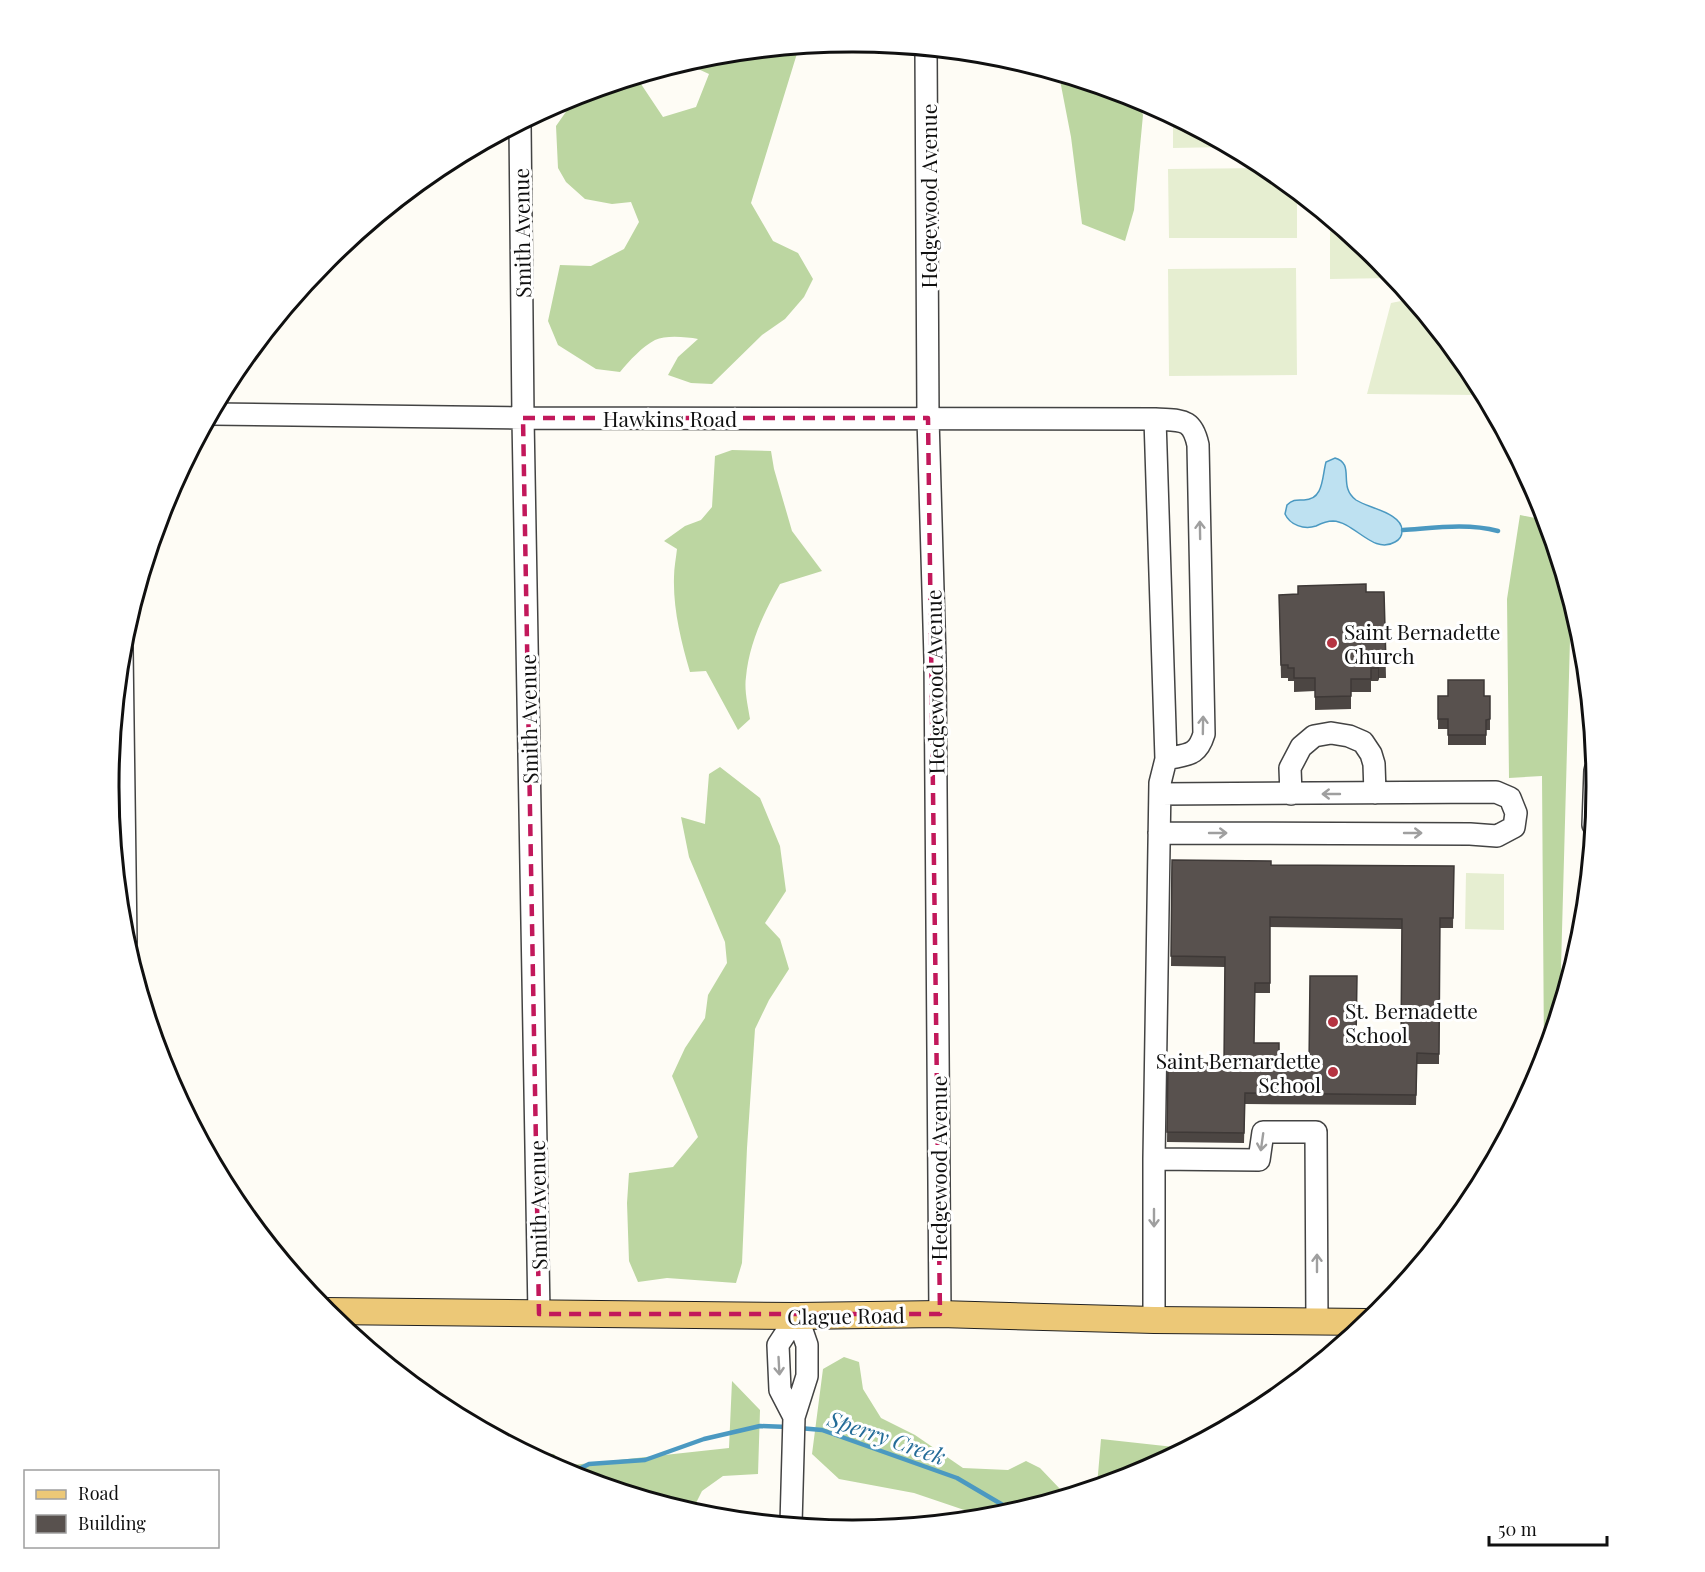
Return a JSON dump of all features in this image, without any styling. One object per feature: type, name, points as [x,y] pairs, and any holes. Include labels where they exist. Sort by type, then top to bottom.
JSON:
[{"type":"main road","name":"Clague Road","points":[[341,1311],[796,1316],[940,1314],[1154,1320],[1352,1322]]},
{"type":"street","name":"Hedgewood Avenue","points":[[926,57],[928,418],[935,671],[940,1314]]},
{"type":"street","name":"Smith Avenue","points":[[520,132],[539,1314]]},
{"type":"street","name":"Hawkins Road","points":[[220,414],[1155,419],[1188,423],[1195,431],[1198,445],[1204,734],[1200,746],[1193,752],[1166,759]]},
{"type":"street","points":[[1154,1320],[1160,783],[1166,759],[1155,419]]},
{"type":"street","points":[[123,715],[125,883]]},
{"type":"street","points":[[1291,794],[1290,768],[1301,747],[1314,736],[1330,733],[1348,736],[1363,742],[1371,753],[1374,764],[1375,793]]},
{"type":"street","points":[[1159,833],[1497,836],[1514,827],[1516,813],[1510,798],[1496,792],[1160,794]]},
{"type":"street","points":[[1154,1159],[1259,1160],[1263,1132],[1316,1132],[1317,1322]]},
{"type":"street","points":[[794,1417],[780,1390],[778,1345],[796,1316]]},
{"type":"street","points":[[791,1517],[794,1417],[807,1376],[807,1345],[796,1316]]},
{"type":"highlighted area","points":[[523,418],[928,418],[940,1314],[539,1314]]},
{"type":"green space","points":[[797,55],[751,203],[773,241],[798,253],[813,279],[804,297],[785,319],[762,335],[712,384],[691,383],[668,375],[678,357],[698,339],[660,338],[641,350],[620,372],[596,369],[558,345],[548,321],[560,265],[591,266],[624,249],[639,222],[631,202],[612,204],[585,199],[566,182],[558,168],[556,126],[567,110],[641,84],[663,117],[696,107],[709,74],[699,69]]},
{"type":"green space","points":[[1060,83],[1142,112],[1134,210],[1125,241],[1082,224],[1071,137]]},
{"type":"green space","points":[[1173,126],[1212,147],[1173,148]]},
{"type":"green space","points":[[1247,168],[1297,203],[1297,238],[1169,238],[1168,169]]},
{"type":"green space","points":[[1330,230],[1382,278],[1330,279]]},
{"type":"green space","points":[[1296,268],[1297,375],[1169,376],[1168,269]]},
{"type":"green space","points":[[1404,302],[1434,339],[1473,395],[1367,394],[1391,303]]},
{"type":"green space","points":[[732,450],[771,451],[792,531],[822,571],[780,584],[774,595],[750,652],[746,698],[750,719],[738,730],[706,671],[690,672],[676,613],[674,574],[677,549],[664,541],[685,526],[701,520],[712,507],[715,456]]},
{"type":"green space","points":[[1520,515],[1535,518],[1561,596],[1570,635],[1561,977],[1544,1030],[1542,776],[1509,778],[1507,599]]},
{"type":"green space","points":[[720,767],[760,798],[780,846],[786,891],[765,923],[780,939],[789,969],[769,1000],[755,1029],[742,1263],[736,1283],[667,1278],[638,1282],[629,1261],[627,1203],[629,1173],[673,1167],[698,1137],[672,1076],[685,1048],[705,1018],[708,995],[727,963],[725,942],[689,857],[681,817],[705,824],[709,774]]},
{"type":"green space","points":[[1466,873],[1504,874],[1504,930],[1465,929]]},
{"type":"green space","points":[[844,1357],[859,1362],[863,1389],[881,1418],[915,1435],[963,1468],[1008,1470],[1026,1461],[1040,1468],[1060,1489],[965,1510],[914,1493],[839,1479],[812,1454],[823,1369]]},
{"type":"green space","points":[[732,1381],[760,1410],[758,1474],[723,1476],[702,1491],[696,1502],[617,1481],[574,1465],[729,1448]]},
{"type":"green space","points":[[1101,1439],[1171,1447],[1133,1464],[1098,1477]]},
{"type":"water","points":[[1335,458],[1344,465],[1351,494],[1361,503],[1391,515],[1397,520],[1402,531],[1400,538],[1387,545],[1379,544],[1341,523],[1328,521],[1307,527],[1298,526],[1287,518],[1285,514],[1289,503],[1295,500],[1311,499],[1319,492],[1326,462]]},
{"type":"building","name":"Saint Bernadette Church","points":[[1366,584],[1366,592],[1384,592],[1386,664],[1379,664],[1378,668],[1371,668],[1371,679],[1351,679],[1351,696],[1315,697],[1315,678],[1294,678],[1294,668],[1281,665],[1279,595],[1298,594],[1298,586]]},
{"type":"building","points":[[1448,680],[1484,680],[1484,696],[1490,696],[1490,719],[1486,720],[1486,735],[1448,735],[1448,719],[1438,719],[1438,696],[1448,696]]},
{"type":"building","name":"St. Bernadette School","points":[[1172,860],[1271,861],[1271,865],[1454,866],[1453,918],[1440,918],[1439,1054],[1417,1053],[1416,1095],[1245,1093],[1244,1133],[1167,1132],[1168,1063],[1224,1063],[1225,957],[1171,956]],"holes":[[[1270,917],[1402,919],[1401,1041],[1356,1041],[1357,976],[1310,976],[1309,1066],[1279,1066],[1279,1043],[1254,1043],[1255,983],[1270,983]]]},
{"type":"waterway","points":[[1403,530],[1462,527],[1498,531]]},
{"type":"waterway","name":"Sperry Creek","points":[[582,1468],[589,1464],[645,1460],[704,1439],[760,1426],[788,1427]]},
{"type":"waterway","name":"Sperry Creek","points":[[799,1428],[822,1430],[957,1478],[1001,1504]]},
{"type":"place","name":"Saint Bernadette Church","points":[[1332,643]]},
{"type":"place","name":"St. Bernadette School","points":[[1333,1022]]},
{"type":"place","name":"Saint Bernardette School","points":[[1333,1072]]}]
